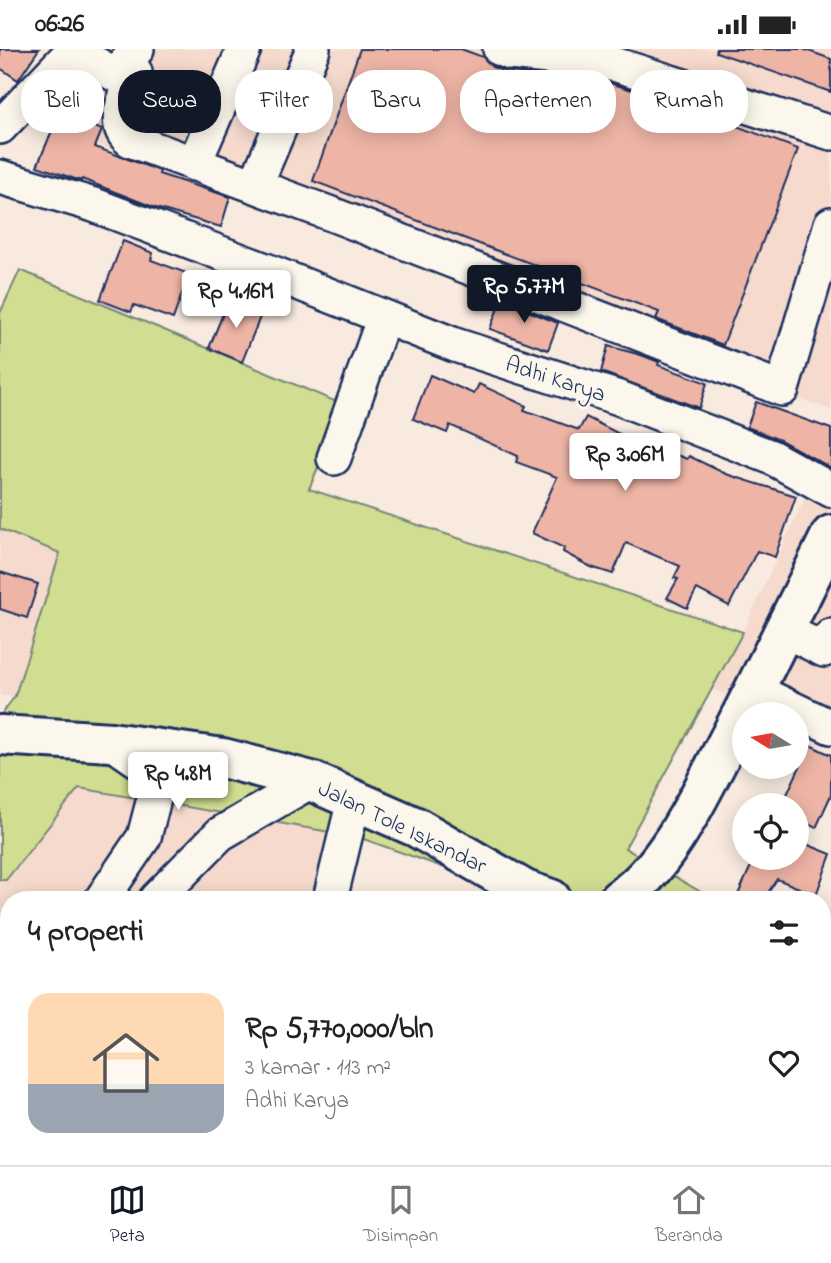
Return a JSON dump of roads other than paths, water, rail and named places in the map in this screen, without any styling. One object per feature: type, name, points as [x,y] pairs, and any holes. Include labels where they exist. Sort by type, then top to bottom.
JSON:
[{"type":"main road","points":[[632,891],[674,839],[754,690],[831,535]]},
{"type":"main road","name":"Jalan Tole Iskandar","points":[[0,734],[111,741],[223,758],[311,781],[416,827],[529,891]]},
{"type":"street","points":[[194,164],[244,49]]},
{"type":"street","points":[[255,186],[313,49]]},
{"type":"street","points":[[500,49],[510,53],[614,64],[831,133]]},
{"type":"street","points":[[0,127],[67,57],[78,54],[116,75],[136,61]]},
{"type":"street","points":[[136,61],[120,117],[121,130],[130,140],[782,389],[831,224]]},
{"type":"street","name":"Adhi Karya","points":[[0,177],[106,210],[455,345],[619,398],[771,457],[831,490]]},
{"type":"street","points":[[334,459],[384,317]]},
{"type":"street","points":[[784,630],[824,650],[831,636]]},
{"type":"street","points":[[754,690],[831,727]]},
{"type":"street","points":[[110,888],[144,837],[155,795],[149,768],[111,741]]},
{"type":"street","points":[[162,891],[220,834],[311,781]]},
{"type":"street","points":[[332,891],[354,800]]}]
